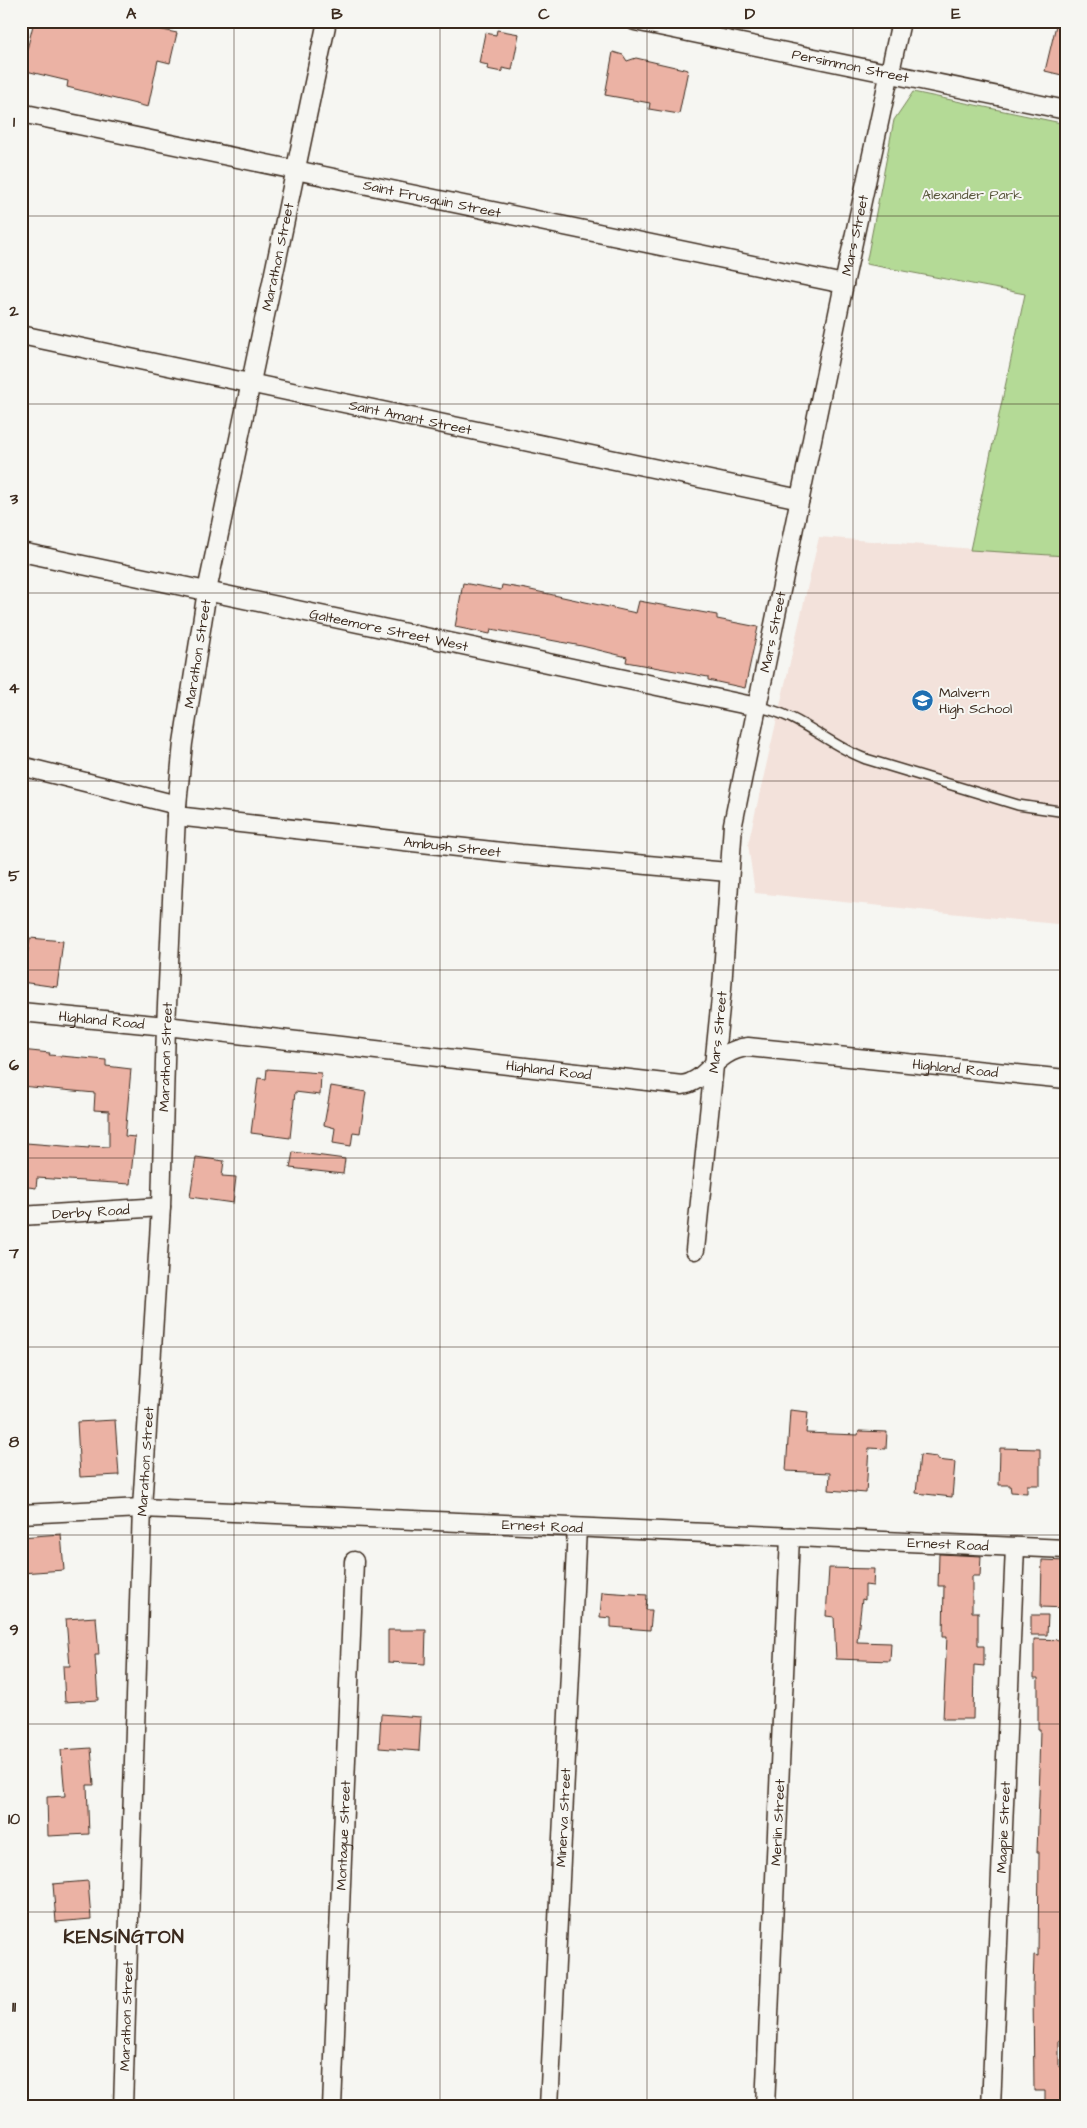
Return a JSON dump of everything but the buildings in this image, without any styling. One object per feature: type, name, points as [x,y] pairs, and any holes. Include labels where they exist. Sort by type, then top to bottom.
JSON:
[{"type":"street","name":"Marathon Street","points":[[123,2107],[142,1508],[161,1207],[166,1026],[177,811],[183,743],[207,591],[294,170],[327,21]]},
{"type":"street","name":"Persimmon Street","points":[[635,21],[1066,110]]},
{"type":"street","name":"Mars Street","points":[[695,1250],[724,954],[728,872],[733,824],[844,284],[901,21]]},
{"type":"street","name":"Saint Frusquin Street","points":[[21,113],[844,284]]},
{"type":"street","name":"Saint Amant Street","points":[[21,335],[800,498]]},
{"type":"street","name":"Galteemore Street West","points":[[21,552],[757,707]]},
{"type":"street","name":"Ambush Street","points":[[21,766],[177,811],[521,854],[728,872]]},
{"type":"street","name":"Highland Road","points":[[21,1012],[166,1026],[682,1085],[695,1082],[714,1063],[732,1050],[748,1047],[1066,1079]]},
{"type":"street","name":"Derby Road","points":[[21,1216],[161,1207]]},
{"type":"street","name":"Ernest Road","points":[[21,1514],[142,1508],[1066,1549]]},
{"type":"street","name":"Minerva Street","points":[[549,2107],[576,1528]]},
{"type":"street","name":"Merlin Street","points":[[765,2107],[790,1537]]},
{"type":"street","name":"Magpie Street","points":[[991,2107],[1015,1547]]},
{"type":"street","name":"Montague Street","points":[[332,2107],[354,1562]]},
{"type":"lane","points":[[757,707],[775,710],[794,718],[854,755],[1018,805],[1066,812]]},
{"type":"shaded area","name":"Malvern High School","points":[[819,537],[1066,556],[1066,925],[755,893],[748,844]]},
{"type":"green space","name":"Alexander Park","points":[[913,92],[1066,124],[1066,556],[970,550],[1025,294],[866,264],[894,120]]},
{"type":"place","name":"Malvern High School","points":[[923,700]]},
{"type":"district","name":"KENSINGTON","points":[[124,1936]]}]
